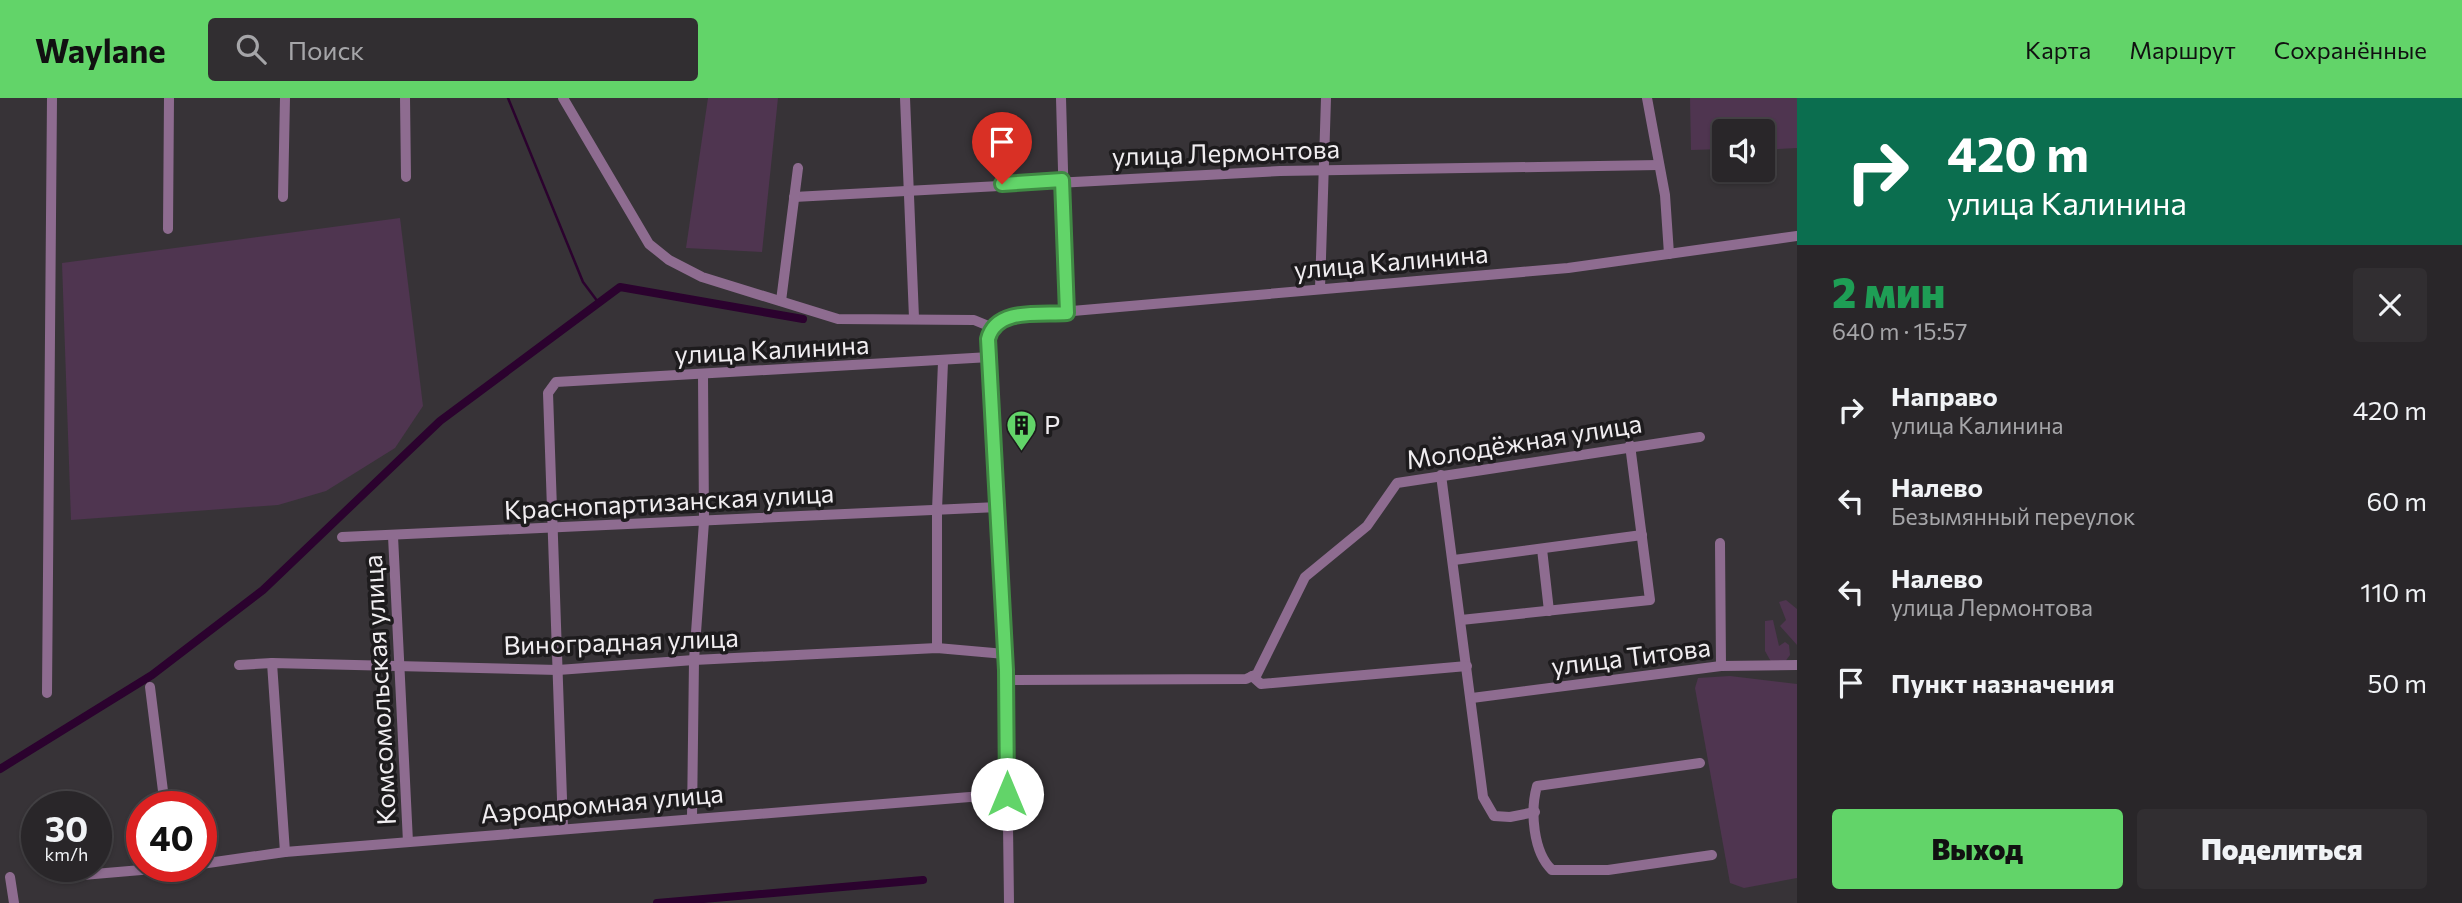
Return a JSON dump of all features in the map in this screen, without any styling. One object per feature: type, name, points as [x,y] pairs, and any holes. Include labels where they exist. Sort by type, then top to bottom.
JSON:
[{"type":"street","points":[[47,693],[52,98]]},
{"type":"street","points":[[168,229],[169,98]]},
{"type":"street","points":[[283,197],[285,98]]},
{"type":"street","points":[[405,98],[406,177]]},
{"type":"street","points":[[564,98],[649,244],[669,260],[702,277],[838,319],[974,320],[991,327],[988,339],[1006,680],[1009,903]]},
{"type":"street","points":[[905,98],[915,318]]},
{"type":"street","points":[[1061,98],[1067,313]]},
{"type":"street","points":[[1320,289],[1326,98]]},
{"type":"street","points":[[1647,98],[1659,165],[1669,254]]},
{"type":"street","name":"улица Лермонтова","points":[[794,197],[1062,180],[1322,170],[1659,165]]},
{"type":"street","points":[[781,301],[798,168]]},
{"type":"street","name":"улица Калинина","points":[[991,327],[1003,317],[1568,268],[1797,236]]},
{"type":"street","name":"улица Калинина","points":[[550,529],[548,393],[556,382],[943,362],[990,357]]},
{"type":"street","points":[[937,648],[937,510],[943,362]]},
{"type":"street","points":[[692,818],[694,660],[704,522],[703,375]]},
{"type":"street","name":"Молодёжная улица","points":[[1249,677],[1257,674],[1305,577],[1367,526],[1397,483],[1700,437]]},
{"type":"street","points":[[1461,620],[1650,600],[1630,446]]},
{"type":"street","points":[[1441,475],[1483,797],[1494,816],[1510,817],[1535,812]]},
{"type":"street","name":"Краснопартизанская улица","points":[[342,537],[998,507]]},
{"type":"street","points":[[550,529],[558,670],[562,828]]},
{"type":"street","points":[[1454,560],[1642,535]]},
{"type":"street","name":"Комсомольская улица","points":[[393,536],[402,665],[408,842]]},
{"type":"street","points":[[1720,543],[1721,666]]},
{"type":"street","points":[[1542,549],[1549,611]]},
{"type":"street","name":"Виноградная улица","points":[[239,665],[402,665],[558,670],[694,660],[937,648],[1005,654]]},
{"type":"street","points":[[272,663],[285,852]]},
{"type":"street","name":"улица Титова","points":[[1472,698],[1721,666],[1797,665]]},
{"type":"street","points":[[1006,680],[1249,677],[1261,684],[1468,666]]},
{"type":"street","points":[[150,687],[163,791]]},
{"type":"street","points":[[1700,763],[1537,786],[1535,812],[1542,860],[1552,870],[1608,870],[1712,855]]},
{"type":"street","name":"Аэродромная улица","points":[[217,862],[285,852],[562,828],[1007,794]]},
{"type":"street","points":[[10,877],[13,903]]},
{"type":"shaded area","points":[[708,98],[778,98],[762,252],[686,248]]},
{"type":"shaded area","points":[[1690,98],[1797,98],[1797,148],[1775,149],[1775,119],[1712,119],[1712,149],[1691,150]]},
{"type":"shaded area","points":[[400,218],[423,406],[395,448],[326,491],[278,505],[71,520],[62,263]]},
{"type":"shaded area","points":[[1786,600],[1797,609],[1797,645],[1780,626],[1786,620],[1779,602]]},
{"type":"shaded area","points":[[1773,620],[1779,646],[1785,642],[1789,645],[1790,655],[1781,667],[1774,667],[1765,651],[1765,621]]},
{"type":"shaded area","points":[[1730,676],[1797,684],[1797,878],[1744,888],[1730,883],[1695,688],[1698,678]]},
{"type":"waterway","points":[[508,98],[583,282],[598,302]]},
{"type":"waterway","points":[[0,769],[152,675],[263,590],[440,421],[620,287],[803,319]]},
{"type":"waterway","points":[[657,903],[923,880]]},
{"type":"place","name":"Р","points":[[1021,452]]},
{"type":"route","points":[[1002,184],[1062,180],[1067,313],[1003,317],[991,327],[988,339],[1006,670],[1007,794]]}]
